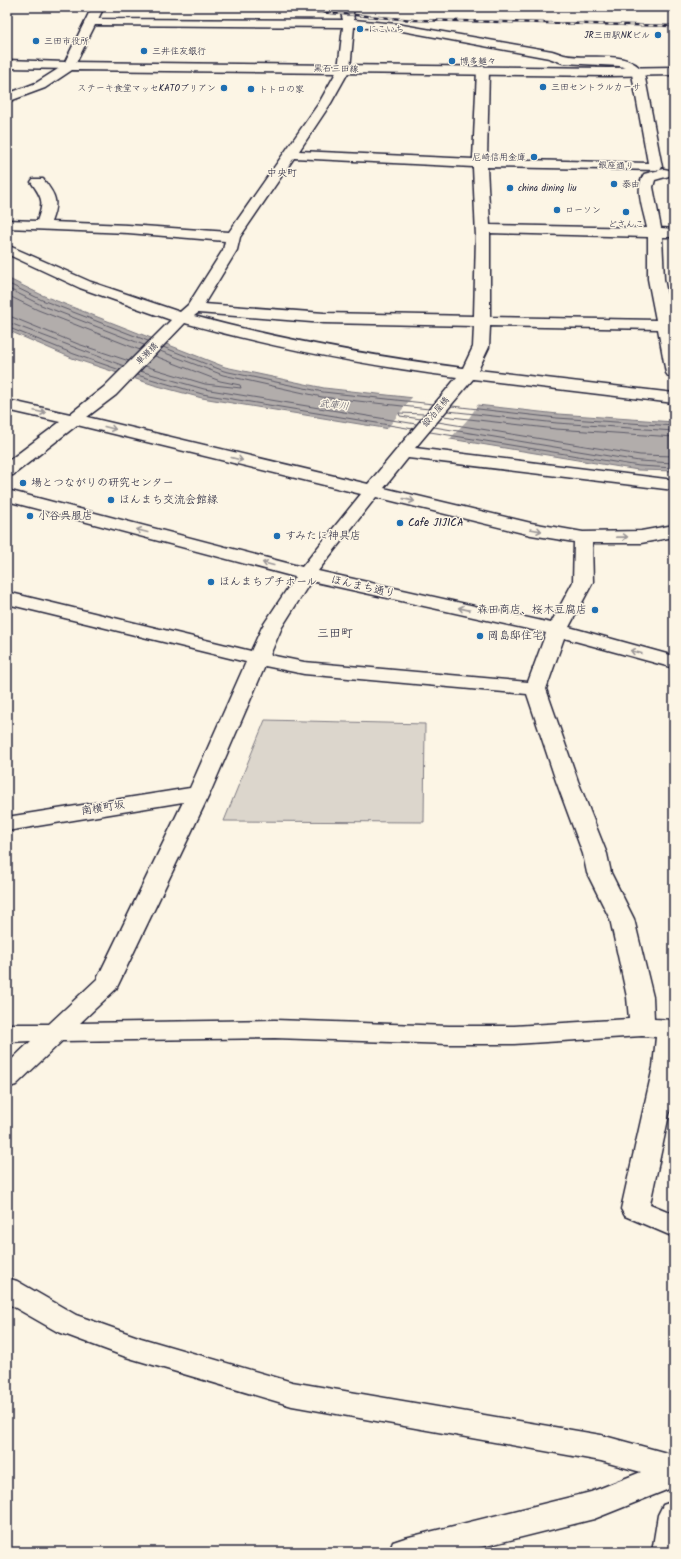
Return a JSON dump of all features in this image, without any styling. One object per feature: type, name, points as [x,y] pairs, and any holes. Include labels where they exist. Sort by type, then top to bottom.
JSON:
[{"type":"street","points":[[7,98],[43,84],[61,74],[69,66],[98,7]]},
{"type":"street","points":[[344,69],[349,23],[347,16],[349,7]]},
{"type":"street","points":[[91,22],[349,23],[397,27],[552,55],[562,59],[622,62],[630,65],[638,73],[664,172],[649,177],[646,187],[655,233],[656,279],[669,325],[674,373]]},
{"type":"street","name":"黒石三田線","points":[[7,64],[638,73],[674,71]]},
{"type":"street","name":"車瀬橋","points":[[7,471],[113,388],[185,315],[230,250],[233,237],[325,103],[344,69]]},
{"type":"street","name":"鍛冶屋橋","points":[[7,1079],[107,982],[199,793],[272,627],[306,574],[405,449],[467,376],[481,347],[483,229],[480,162],[483,70]]},
{"type":"street","name":"銀座通り","points":[[290,154],[367,160],[480,162],[664,172]]},
{"type":"street","points":[[38,182],[50,198],[50,205],[42,226]]},
{"type":"street","points":[[7,224],[128,229],[233,237]]},
{"type":"street","points":[[483,229],[674,233]]},
{"type":"street","points":[[7,249],[38,265],[96,290],[185,315],[245,335],[467,376],[674,398]]},
{"type":"street","points":[[185,315],[669,325]]},
{"type":"street","points":[[7,405],[72,419],[531,529],[583,538],[641,537],[674,530]]},
{"type":"street","points":[[405,449],[674,485]]},
{"type":"street","name":"ほんまち通り","points":[[7,495],[306,574],[557,630],[674,662]]},
{"type":"street","points":[[583,538],[583,582],[557,630],[536,689],[567,781],[595,854],[599,873],[622,919],[640,997],[642,1027]]},
{"type":"street","points":[[7,598],[257,659],[304,668],[536,689]]},
{"type":"street","name":"南横町坂","points":[[7,824],[199,793]]},
{"type":"street","points":[[7,1033],[275,1029],[449,1035],[507,1035],[642,1027],[671,1029],[666,1067],[634,1210],[674,1226]]},
{"type":"street","points":[[7,1289],[66,1323],[137,1349],[292,1394],[601,1448],[674,1468]]},
{"type":"street","points":[[405,1552],[594,1505],[674,1473]]},
{"type":"street","points":[[668,1552],[674,1515]]},
{"type":"shaded area","points":[[265,720],[425,724],[424,822],[224,821]]},
{"type":"water","name":"武庫川","points":[[7,278],[44,296],[225,367],[324,388],[558,414],[674,422],[674,471],[638,470],[202,398],[154,385],[72,358],[7,330]]},
{"type":"pier","points":[[413,396],[479,403],[469,418],[448,441],[386,430]]},
{"type":"railway","points":[[259,7],[414,20],[674,26]]},
{"type":"place","name":"にこいち","points":[[360,29]]},
{"type":"place","name":"JR三田駅NKビル","points":[[658,35]]},
{"type":"place","name":"三田市役所","points":[[36,41]]},
{"type":"place","name":"三井住友銀行","points":[[144,51]]},
{"type":"place","name":"博多麺々","points":[[452,61]]},
{"type":"place","name":"三田セントラルカーサ","points":[[543,87]]},
{"type":"place","name":"ステーキ食堂マッセKATOブリアン","points":[[224,88]]},
{"type":"place","name":"トトロの家","points":[[251,89]]},
{"type":"place","name":"尼崎信用金庫","points":[[534,157]]},
{"type":"place","name":"泰由","points":[[614,184]]},
{"type":"place","name":"china dining liu","points":[[510,188]]},
{"type":"place","name":"ローソン","points":[[557,210]]},
{"type":"place","name":"どさんこ","points":[[626,212]]},
{"type":"place","name":"場とつながりの研究センター","points":[[23,483]]},
{"type":"place","name":"ほんまち交流会館縁","points":[[111,500]]},
{"type":"place","name":"小谷呉服店","points":[[30,516]]},
{"type":"place","name":"Cafe JIJICA","points":[[400,523]]},
{"type":"place","name":"すみたに神具店","points":[[277,536]]},
{"type":"place","name":"ほんまちプチホール","points":[[211,582]]},
{"type":"place","name":"森田商店、桜木豆腐店","points":[[595,610]]},
{"type":"place","name":"岡島邸住宅","points":[[480,636]]},
{"type":"district","name":"中央町","points":[[282,173]]},
{"type":"district","name":"三田町","points":[[335,633]]}]
